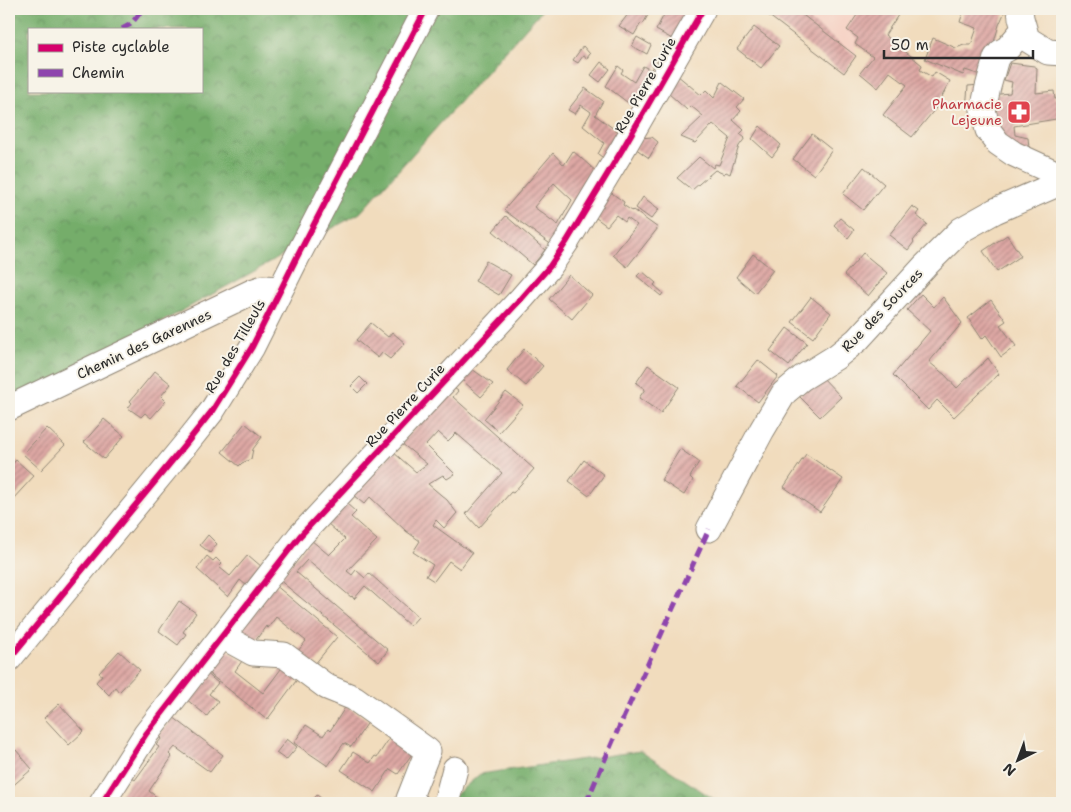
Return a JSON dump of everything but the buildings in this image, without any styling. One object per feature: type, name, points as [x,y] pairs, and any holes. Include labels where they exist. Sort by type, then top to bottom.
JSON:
[{"type":"street","name":"Rue des Tilleuls","points":[[9,659],[186,445],[212,410],[252,347],[426,9]]},
{"type":"street","name":"Rue Pierre Curie","points":[[102,803],[146,734],[300,536],[550,266],[617,158],[703,9]]},
{"type":"street","points":[[1022,19],[1027,39],[1048,52],[1062,53]]},
{"type":"street","points":[[1022,19],[1007,49],[996,58],[983,110],[988,130],[998,143],[1014,154],[1062,176]]},
{"type":"street","name":"Rue des Sources","points":[[710,530],[762,430],[784,393],[802,378],[836,357],[856,340],[925,266],[962,230],[995,211],[1062,182]]},
{"type":"street","name":"Chemin des Garennes","points":[[9,408],[254,291],[263,288],[282,289]]},
{"type":"street","points":[[222,636],[253,653],[284,655],[326,687],[354,698],[428,751],[409,799],[415,803]]},
{"type":"street","points":[[446,803],[455,769]]},
{"type":"shaded area","points":[[760,9],[879,9],[855,43],[856,56],[844,73]]},
{"type":"green space","points":[[9,9],[543,9],[360,213],[9,406]]},
{"type":"green space","points":[[640,751],[720,803],[446,803],[480,774]]},
{"type":"marked path","points":[[124,28],[131,24],[143,9]]},
{"type":"marked path","points":[[586,803],[709,529]]},
{"type":"cycle path","points":[[9,659],[212,411],[252,347],[426,9]]},
{"type":"cycle path","points":[[102,803],[146,734],[300,536],[550,266],[622,150],[703,9]]},
{"type":"place","name":"Pharmacie Lejeune","points":[[1019,112]]}]
